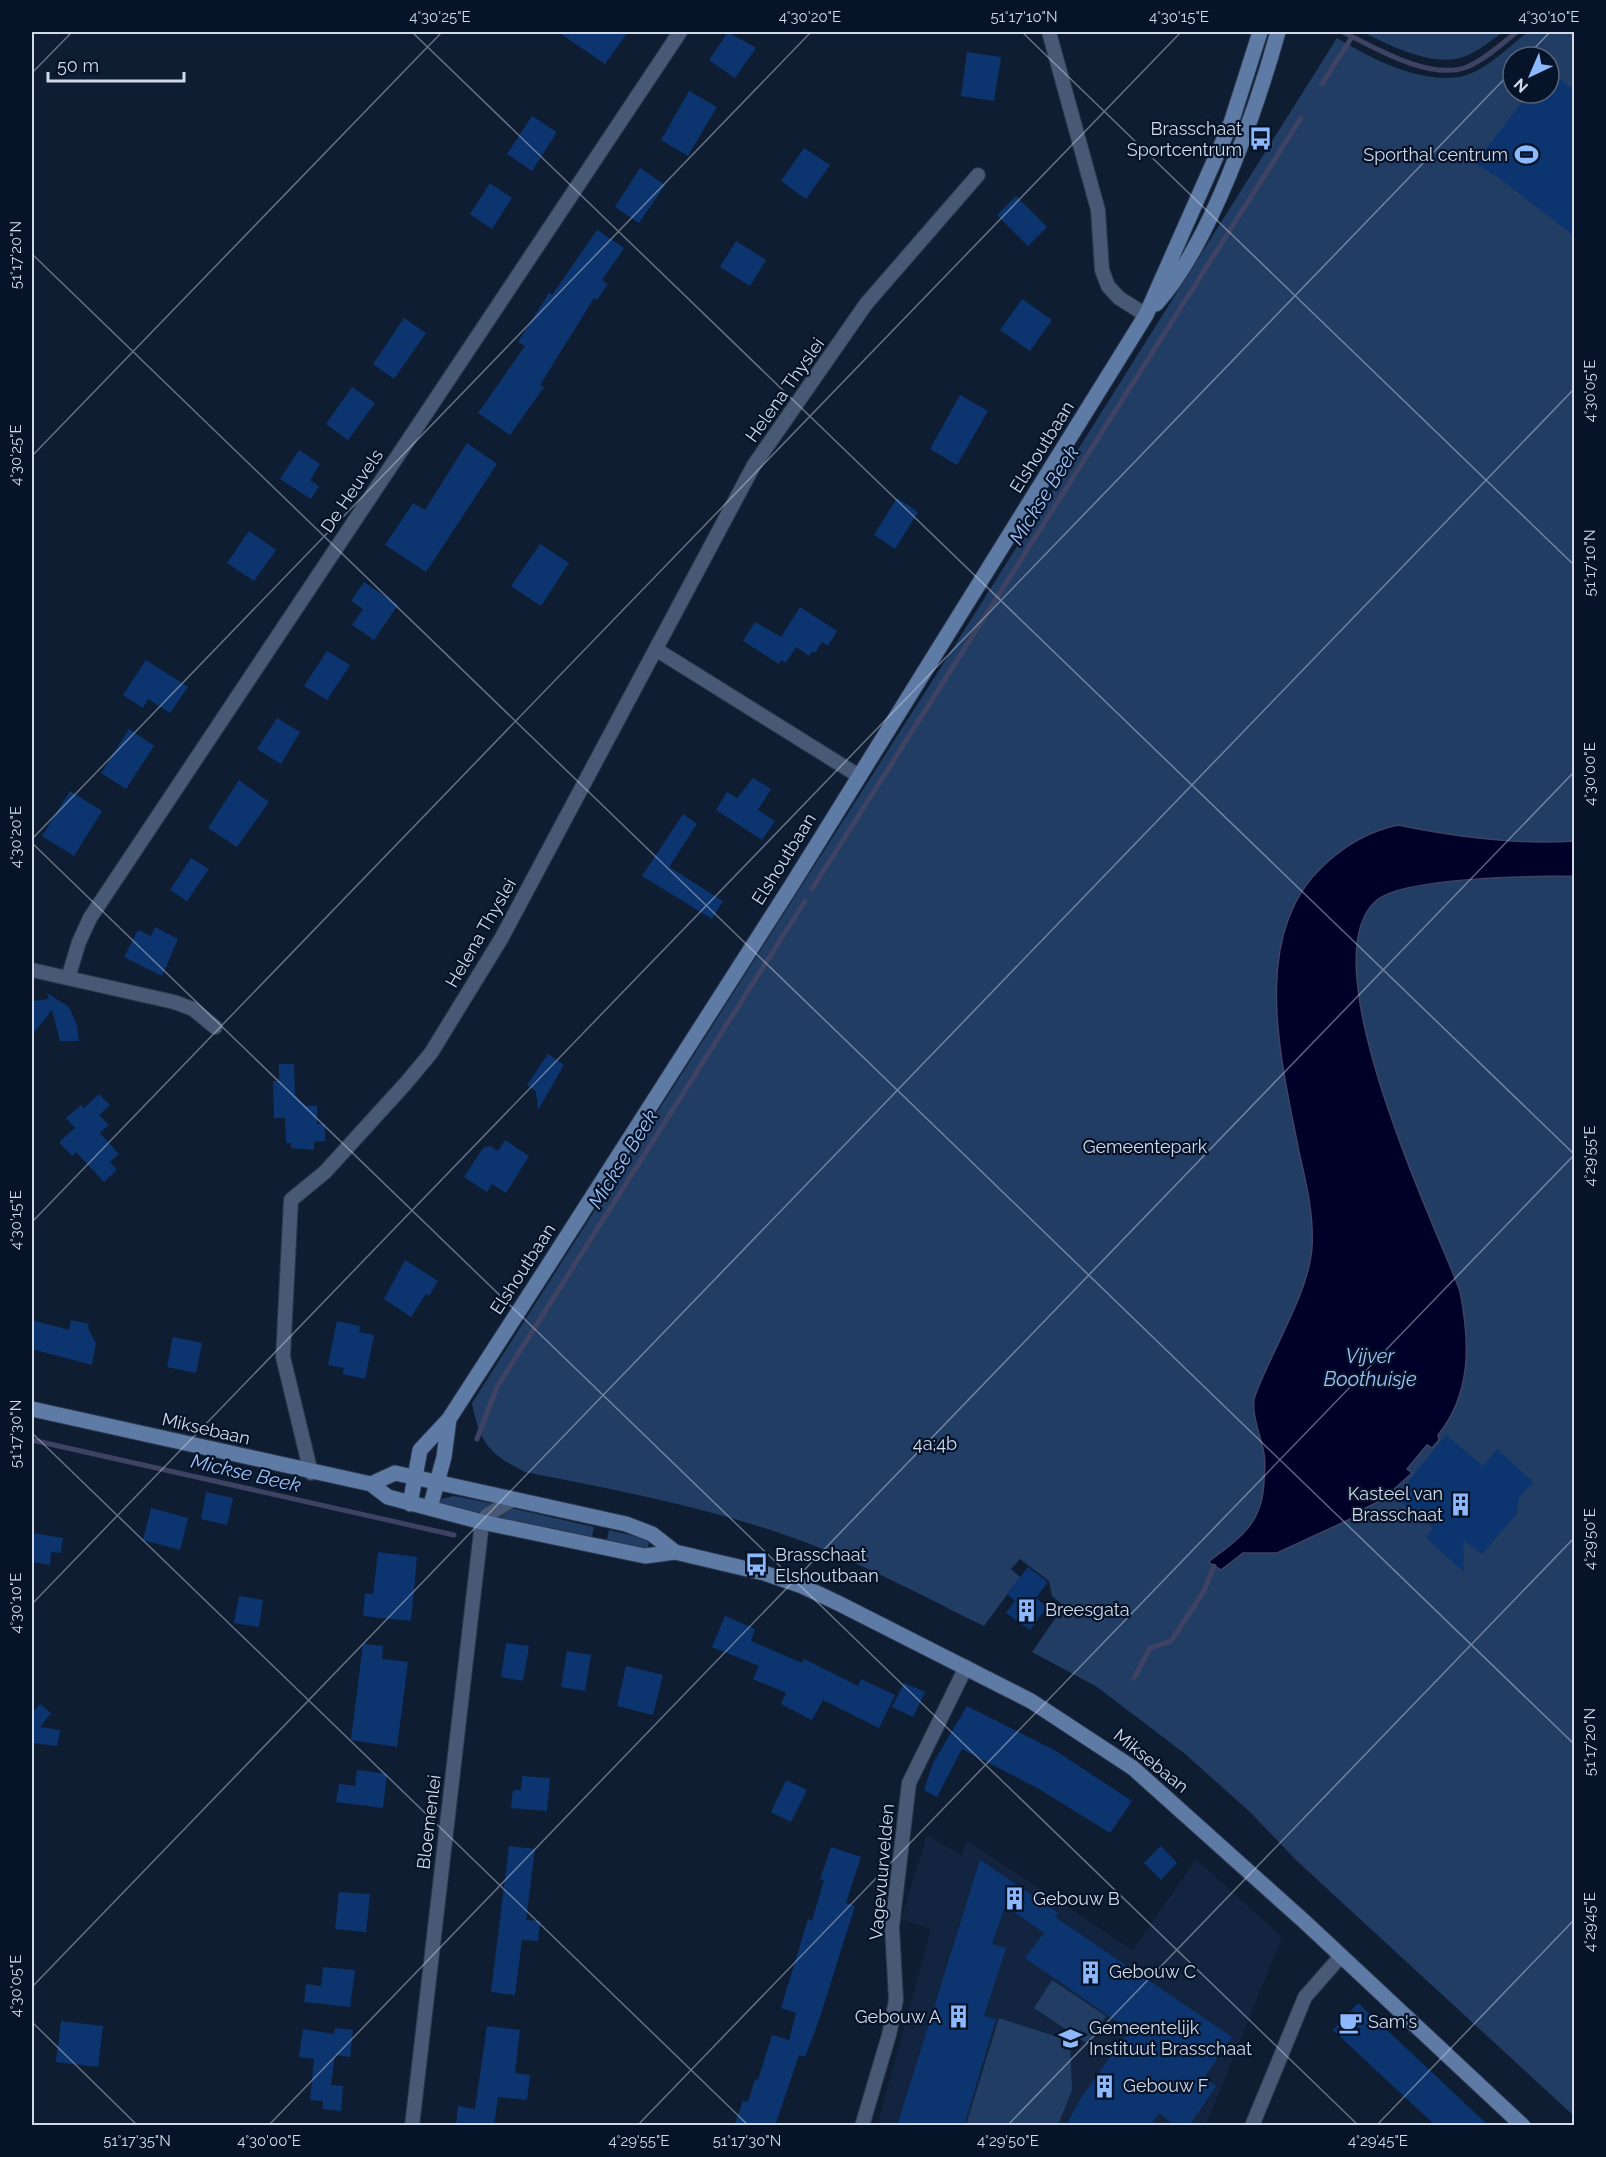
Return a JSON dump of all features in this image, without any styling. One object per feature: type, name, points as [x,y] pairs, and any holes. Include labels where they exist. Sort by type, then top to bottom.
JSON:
[{"type":"main road","name":"Elshoutbaan","points":[[410,1504],[420,1450],[449,1419],[859,776],[1146,315],[1231,123],[1260,32]]},
{"type":"main road","name":"Elshoutbaan","points":[[1146,315],[1170,289],[1218,195],[1266,73],[1278,32]]},
{"type":"main road","name":"Miksebaan","points":[[32,1409],[311,1473],[371,1484],[388,1497],[482,1522],[645,1556],[675,1552],[764,1573],[802,1586],[1031,1701],[1133,1768],[1341,1956],[1523,2126]]},
{"type":"main road","name":"Elshoutbaan","points":[[430,1508],[444,1457],[449,1419]]},
{"type":"main road","name":"Miksebaan","points":[[371,1484],[395,1473],[610,1520],[652,1534],[675,1552]]},
{"type":"main road","points":[[645,1556],[656,1548],[652,1534]]},
{"type":"street","name":"De Heuvels","points":[[68,978],[79,942],[90,918],[680,32]]},
{"type":"street","points":[[1049,32],[1098,210],[1102,270],[1108,286],[1119,298],[1146,315]]},
{"type":"street","name":"Helena Thyslei","points":[[311,1473],[283,1357],[291,1200],[325,1172],[431,1053],[501,939],[754,465],[866,303],[978,175]]},
{"type":"street","points":[[657,650],[859,776]]},
{"type":"street","points":[[32,970],[161,998],[193,1009],[215,1027]]},
{"type":"street","points":[[482,1522],[487,1515],[514,1499]]},
{"type":"street","name":"Bloemenlei","points":[[412,2126],[482,1522]]},
{"type":"street","name":"Vagevuurvelden","points":[[862,2126],[890,2035],[896,2000],[892,1927],[909,1782],[966,1667]]},
{"type":"street","points":[[1252,2126],[1305,1997],[1341,1956]]},
{"type":"shaded area","name":"Gemeentelijk Instituut Brasschaat","points":[[927,1835],[962,1856],[967,1841],[1133,1950],[1196,1859],[1282,1937],[1206,2125],[877,2126],[931,1929],[901,1919]]},
{"type":"green space","points":[[1363,32],[1503,32],[1468,55],[1444,60],[1407,52]]},
{"type":"green space","name":"Gemeentepark","points":[[1528,32],[1574,32],[1574,2116],[1297,1861],[1250,1812],[1184,1753],[1097,1687],[1032,1652],[1064,1606],[1052,1596],[1049,1581],[1020,1559],[1011,1569],[1020,1577],[984,1626],[863,1566],[788,1536],[691,1507],[525,1472],[503,1460],[488,1446],[478,1428],[472,1403],[943,664],[1337,38],[1379,61],[1411,73],[1443,78],[1468,75],[1501,54],[1501,105],[1561,105],[1561,45],[1512,45]]},
{"type":"green space","points":[[454,1496],[494,1504],[479,1515],[455,1510],[437,1500]]},
{"type":"green space","points":[[511,1508],[594,1527],[591,1541],[494,1519]]},
{"type":"green space","points":[[609,1530],[647,1539],[649,1543],[647,1550],[606,1544]]},
{"type":"green space","points":[[1052,1980],[1106,2016],[1088,2044],[1034,2008]]},
{"type":"green space","points":[[999,2018],[1070,2041],[1072,2090],[1058,2125],[966,2125]]},
{"type":"water","name":"Vijver Boothuisje","points":[[1398,825],[1486,839],[1530,842],[1574,841],[1574,876],[1472,879],[1442,882],[1392,892],[1377,900],[1359,931],[1357,976],[1365,1030],[1382,1091],[1403,1151],[1460,1291],[1466,1329],[1466,1366],[1463,1384],[1449,1419],[1438,1435],[1439,1440],[1432,1448],[1427,1445],[1407,1469],[1412,1473],[1382,1500],[1365,1508],[1359,1515],[1277,1553],[1243,1553],[1221,1570],[1208,1562],[1247,1529],[1259,1509],[1264,1482],[1265,1457],[1255,1420],[1254,1399],[1297,1303],[1304,1284],[1312,1247],[1309,1199],[1279,1041],[1276,1002],[1278,964],[1285,928],[1300,895],[1323,866],[1358,840]]},
{"type":"building","points":[[558,32],[628,32],[605,64]]},
{"type":"building","points":[[728,32],[756,48],[735,78],[709,60]]},
{"type":"building","points":[[967,52],[1001,57],[994,101],[961,96]]},
{"type":"building","name":"Sporthal centrum","points":[[1561,80],[1575,91],[1575,237],[1494,174],[1473,161],[1483,148],[1485,150],[1520,105],[1561,105]]},
{"type":"building","points":[[689,91],[717,107],[688,156],[661,140]]},
{"type":"building","points":[[532,116],[557,132],[532,171],[507,154]]},
{"type":"building","points":[[804,148],[830,165],[806,199],[781,181]]},
{"type":"building","points":[[640,168],[665,185],[639,223],[615,207]]},
{"type":"building","points":[[490,183],[512,198],[492,229],[470,214]]},
{"type":"building","points":[[1016,196],[1047,227],[1028,246],[997,215]]},
{"type":"building","points":[[597,230],[624,248],[602,280],[608,284],[597,300],[594,298],[540,385],[544,387],[510,435],[478,413],[525,346],[518,342],[549,293],[552,295]]},
{"type":"building","points":[[736,241],[766,260],[750,286],[720,267]]},
{"type":"building","points":[[1022,299],[1052,320],[1030,351],[1000,330]]},
{"type":"building","points":[[404,318],[426,333],[394,379],[373,364]]},
{"type":"building","points":[[352,387],[375,403],[348,440],[326,424]]},
{"type":"building","points":[[960,395],[988,411],[957,465],[930,449]]},
{"type":"building","points":[[467,443],[497,464],[426,572],[385,545],[413,503],[425,510]]},
{"type":"building","points":[[299,450],[320,464],[310,480],[319,486],[311,499],[280,479]]},
{"type":"building","points":[[897,498],[918,512],[895,549],[874,535]]},
{"type":"building","points":[[249,531],[276,550],[254,581],[227,563]]},
{"type":"building","points":[[540,544],[569,563],[541,606],[511,586]]},
{"type":"building","points":[[364,582],[398,605],[374,640],[352,625],[363,609],[351,601]]},
{"type":"building","points":[[800,607],[837,631],[828,646],[822,642],[815,653],[812,651],[809,656],[796,647],[786,663],[781,660],[779,664],[743,641],[755,622],[781,637]]},
{"type":"building","points":[[327,651],[350,665],[327,700],[304,686]]},
{"type":"building","points":[[146,660],[188,687],[170,713],[148,699],[143,708],[123,695]]},
{"type":"building","points":[[277,718],[300,732],[281,764],[257,749]]},
{"type":"building","points":[[129,729],[154,746],[126,789],[101,773]]},
{"type":"building","points":[[753,778],[771,789],[758,810],[775,821],[762,840],[716,810],[727,792],[737,798]]},
{"type":"building","points":[[239,780],[269,802],[237,847],[208,828]]},
{"type":"building","points":[[70,791],[102,811],[74,856],[42,836]]},
{"type":"building","points":[[683,814],[697,824],[669,867],[723,901],[712,919],[642,876]]},
{"type":"building","points":[[191,858],[209,869],[187,901],[170,890]]},
{"type":"building","points":[[155,927],[178,939],[162,976],[124,957],[138,930],[151,936]]},
{"type":"building","points":[[47,993],[69,1007],[77,1025],[79,1041],[60,1041],[52,1010],[32,1035],[32,1001],[49,999]]},
{"type":"building","points":[[548,1054],[564,1065],[538,1110],[536,1091],[527,1085]]},
{"type":"building","points":[[279,1064],[294,1064],[295,1095],[306,1106],[317,1106],[317,1124],[325,1124],[325,1141],[314,1142],[314,1150],[291,1148],[291,1143],[286,1143],[285,1118],[274,1118],[273,1081],[279,1081]]},
{"type":"building","points":[[99,1094],[110,1105],[99,1115],[109,1125],[100,1133],[119,1154],[110,1162],[117,1170],[104,1182],[76,1152],[72,1156],[59,1142],[75,1128],[66,1118],[81,1105],[84,1108]]},
{"type":"building","points":[[505,1140],[529,1156],[506,1193],[492,1184],[487,1192],[464,1177],[483,1148],[490,1146],[498,1151]]},
{"type":"building","points":[[405,1260],[438,1281],[429,1296],[426,1294],[411,1317],[384,1299]]},
{"type":"building","points":[[32,1320],[69,1330],[71,1320],[89,1324],[88,1328],[96,1343],[92,1365],[32,1349]]},
{"type":"building","points":[[337,1321],[360,1326],[359,1332],[374,1335],[365,1379],[343,1374],[344,1368],[328,1365]]},
{"type":"building","points":[[173,1337],[202,1343],[196,1373],[167,1367]]},
{"type":"building","name":"Kasteel van Brasschaat","points":[[1446,1435],[1483,1466],[1497,1449],[1533,1482],[1519,1498],[1517,1514],[1482,1554],[1463,1540],[1464,1572],[1426,1538],[1433,1528],[1401,1502],[1410,1490],[1406,1487],[1410,1483],[1408,1482]]},
{"type":"building","points":[[206,1492],[233,1498],[227,1525],[201,1519]]},
{"type":"building","points":[[151,1508],[188,1518],[180,1550],[143,1540]]},
{"type":"building","points":[[32,1533],[63,1538],[61,1553],[51,1552],[50,1565],[32,1562]]},
{"type":"building","points":[[378,1552],[417,1557],[411,1621],[363,1616],[365,1593],[373,1594]]},
{"type":"building","name":"Breesgata","points":[[1028,1567],[1048,1582],[1036,1598],[1047,1607],[1030,1630],[1006,1613],[1015,1601],[1007,1594]]},
{"type":"building","points":[[239,1596],[263,1600],[259,1627],[234,1623]]},
{"type":"building","points":[[725,1616],[755,1629],[751,1641],[802,1663],[804,1659],[858,1686],[861,1679],[895,1695],[879,1728],[823,1700],[812,1720],[781,1704],[786,1693],[753,1679],[759,1666],[712,1647]]},
{"type":"building","points":[[506,1643],[529,1646],[523,1681],[501,1677]]},
{"type":"building","points":[[363,1644],[383,1646],[382,1659],[408,1662],[397,1747],[351,1740]]},
{"type":"building","points":[[567,1651],[591,1655],[585,1691],[561,1687]]},
{"type":"building","points":[[626,1666],[663,1675],[653,1715],[617,1706]]},
{"type":"building","points":[[904,1683],[925,1692],[913,1717],[892,1707]]},
{"type":"building","points":[[40,1704],[51,1713],[40,1727],[60,1730],[57,1746],[32,1743],[32,1710]]},
{"type":"building","points":[[967,1706],[1056,1751],[1132,1801],[1110,1833],[1039,1789],[962,1749],[937,1797],[924,1790],[933,1763]]},
{"type":"building","points":[[357,1770],[387,1774],[383,1808],[336,1802],[339,1784],[355,1786]]},
{"type":"building","points":[[522,1776],[550,1778],[547,1811],[511,1808],[513,1790],[521,1790]]},
{"type":"building","points":[[786,1780],[807,1790],[791,1822],[771,1812]]},
{"type":"building","points":[[509,1846],[535,1849],[526,1920],[540,1921],[538,1941],[522,1940],[515,1995],[491,1992]]},
{"type":"building","points":[[1161,1846],[1177,1863],[1161,1880],[1144,1863]]},
{"type":"building","points":[[831,1847],[861,1857],[846,1903],[855,1906],[819,2020],[805,2057],[799,2055],[775,2126],[734,2126],[743,2101],[748,2102],[755,2079],[758,2080],[772,2035],[789,2040],[796,2013],[781,2008],[808,1919],[812,1921],[824,1880],[820,1879]]},
{"type":"building","points":[[980,1860],[1058,1913],[1055,1917],[1232,2037],[1204,2078],[1216,2086],[1189,2126],[1176,2126],[1159,2113],[1150,2126],[1066,2126],[1079,2101],[1129,2030],[1025,1958],[1044,1933],[1005,1906],[992,1944],[1006,1948],[984,2016],[996,2019],[964,2126],[897,2126]]},
{"type":"building","points":[[339,1892],[370,1894],[366,1932],[335,1929]]},
{"type":"building","points":[[323,1967],[355,1970],[350,2007],[304,2002],[306,1984],[321,1986]]},
{"type":"building","points":[[1358,2003],[1489,2126],[1436,2126],[1333,2030]]},
{"type":"building","points":[[61,2021],[103,2026],[98,2067],[56,2062]]},
{"type":"building","points":[[487,2026],[520,2030],[515,2073],[530,2075],[527,2100],[498,2097],[494,2126],[456,2126],[458,2106],[475,2109]]},
{"type":"building","points":[[335,2028],[353,2030],[350,2057],[335,2055],[331,2085],[343,2086],[341,2111],[323,2109],[323,2101],[310,2100],[314,2059],[299,2057],[303,2029],[334,2034]]},
{"type":"waterway","points":[[1343,32],[1403,61],[1437,70],[1467,67],[1481,60],[1517,32]]},
{"type":"waterway","name":"Mickse Beek","points":[[1322,84],[1352,37]]},
{"type":"waterway","name":"Mickse Beek","points":[[812,889],[1301,118]]},
{"type":"waterway","name":"Mickse Beek","points":[[477,1439],[497,1387],[805,901]]},
{"type":"waterway","name":"Mickse Beek","points":[[32,1440],[454,1535]]},
{"type":"waterway","points":[[1134,1678],[1150,1648],[1171,1641],[1204,1591],[1214,1566]]},
{"type":"place","name":"Brasschaat Sportcentrum","points":[[1260,139]]},
{"type":"place","name":"Sporthal centrum","points":[[1526,155]]},
{"type":"place","name":"Kasteel van Brasschaat","points":[[1461,1504]]},
{"type":"place","name":"Brasschaat Elshoutbaan","points":[[757,1565]]},
{"type":"place","name":"Breesgata","points":[[1027,1610]]},
{"type":"place","name":"Gebouw B","points":[[1015,1899]]},
{"type":"place","name":"Gebouw C","points":[[1091,1972]]},
{"type":"place","name":"Gebouw A","points":[[959,2017]]},
{"type":"place","name":"Sam's","points":[[1350,2022]]},
{"type":"place","name":"Gemeentelijk Instituut Brasschaat","points":[[1071,2038]]},
{"type":"place","name":"Gebouw F","points":[[1105,2086]]},
{"type":"park label","name":"4a;4b","points":[[935,1444]]}]
